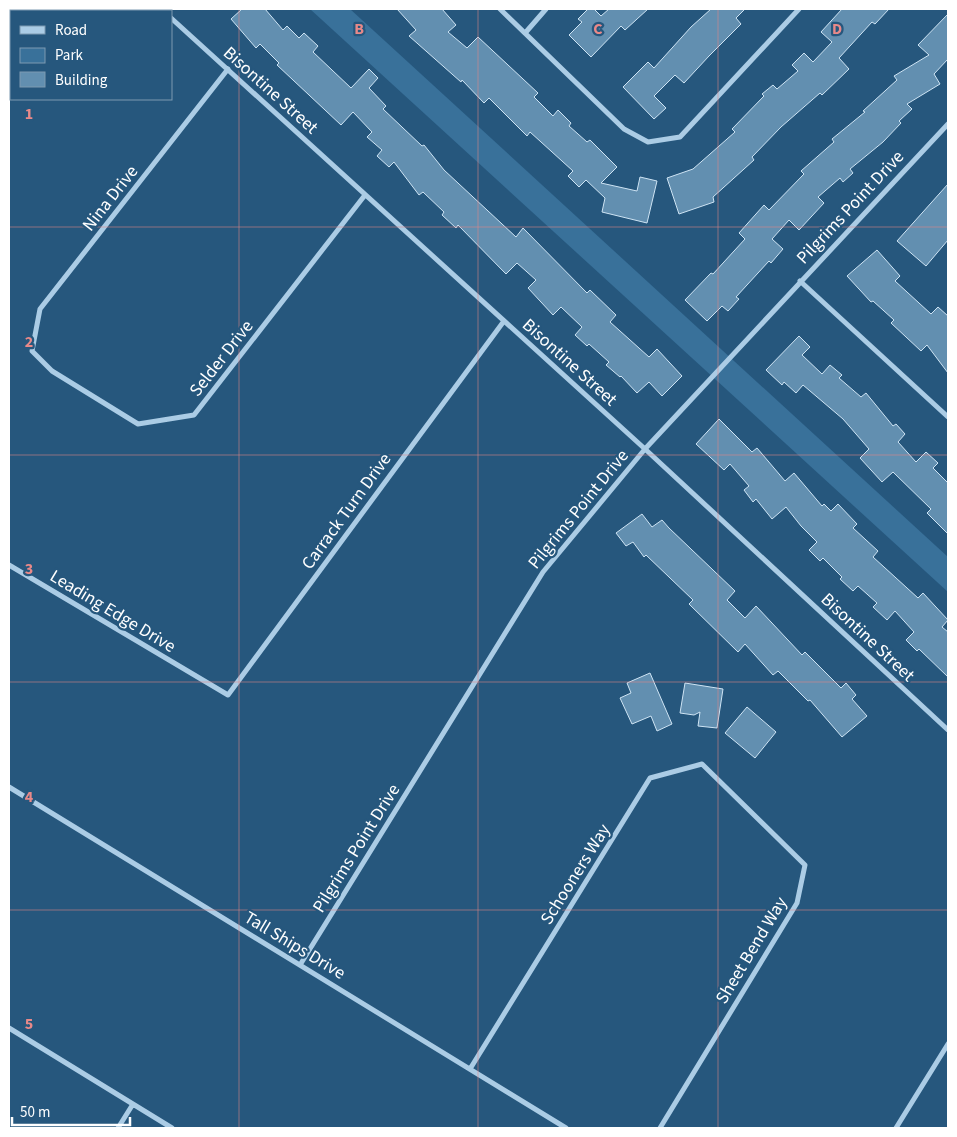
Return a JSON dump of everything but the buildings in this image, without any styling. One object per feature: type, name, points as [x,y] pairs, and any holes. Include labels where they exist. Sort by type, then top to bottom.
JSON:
[{"type":"street","points":[[500,9],[526,32],[624,129],[648,142],[680,137],[799,9]]},
{"type":"street","points":[[526,32],[546,9]]},
{"type":"street","name":"Bisontine Street","points":[[172,19],[645,449],[948,730]]},
{"type":"street","name":"Nina Drive","points":[[32,351],[40,309],[228,69]]},
{"type":"street","name":"Pilgrims Point Drive","points":[[300,965],[543,572],[645,449],[948,124]]},
{"type":"street","name":"Selder Drive","points":[[32,351],[52,371],[138,424],[194,416],[365,195]]},
{"type":"street","points":[[800,281],[948,417]]},
{"type":"street","name":"Carrack Turn Drive","points":[[204,680],[228,695],[504,321]]},
{"type":"street","name":"Leading Edge Drive","points":[[9,565],[204,680]]},
{"type":"street","name":"Schooners Way","points":[[470,1069],[650,778],[702,764],[736,797]]},
{"type":"street","name":"Tall Ships Drive","points":[[9,787],[566,1128]]},
{"type":"street","name":"Sheet Bend Way","points":[[660,1128],[797,904],[805,865],[736,797]]},
{"type":"street","points":[[9,1028],[172,1128]]},
{"type":"street","points":[[896,1128],[948,1044]]},
{"type":"street","points":[[118,1128],[132,1104]]},
{"type":"green space","points":[[310,9],[350,9],[948,557],[948,592]]}]
